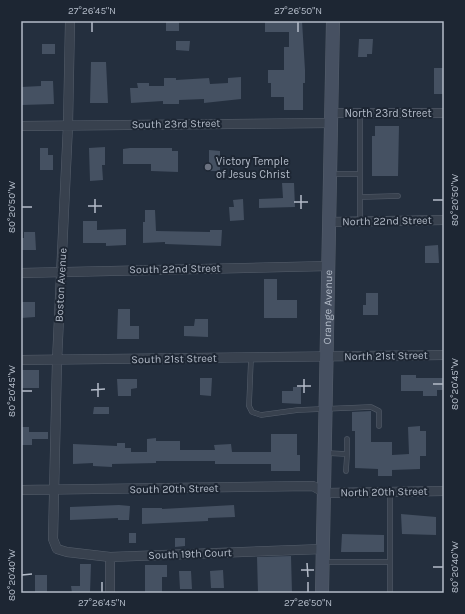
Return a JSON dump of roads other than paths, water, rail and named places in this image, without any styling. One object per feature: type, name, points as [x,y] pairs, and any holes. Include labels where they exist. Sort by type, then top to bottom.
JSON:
[{"type":"main road","name":"Orange Avenue","points":[[322,593],[328,357],[333,21]]},
{"type":"street","name":"Boston Avenue","points":[[57,549],[53,539],[57,361],[68,125],[70,21]]},
{"type":"street","name":"North 23rd Street","points":[[331,118],[360,113],[444,113]]},
{"type":"street","name":"South 23rd Street","points":[[21,126],[331,118]]},
{"type":"street","name":"North 22nd Street","points":[[330,222],[444,220]]},
{"type":"street","name":"South 22nd Street","points":[[21,273],[329,266]]},
{"type":"street","name":"North 21st Street","points":[[328,357],[444,355]]},
{"type":"street","name":"South 21st Street","points":[[21,360],[57,361],[328,357]]},
{"type":"street","name":"South 20th Street","points":[[21,490],[55,491],[313,486],[325,493]]},
{"type":"street","name":"North 20th Street","points":[[325,493],[444,491]]},
{"type":"street","name":"South 19th Court","points":[[57,549],[67,552],[110,557],[323,556]]},
{"type":"street","points":[[110,557],[110,593]]},
{"type":"lane","points":[[360,113],[360,221]]},
{"type":"lane","points":[[330,174],[360,174]]},
{"type":"lane","points":[[360,197],[398,196]]},
{"type":"lane","points":[[251,358],[249,406],[252,412],[261,415],[285,411],[371,406],[379,411],[379,426]]},
{"type":"lane","points":[[346,471],[347,440]]},
{"type":"lane","points":[[326,454],[347,454]]},
{"type":"lane","points":[[390,492],[390,593]]},
{"type":"lane","points":[[323,556],[390,562]]},
{"type":"place","name":"Victory Temple of Jesus Christ","points":[[208,167]]}]
